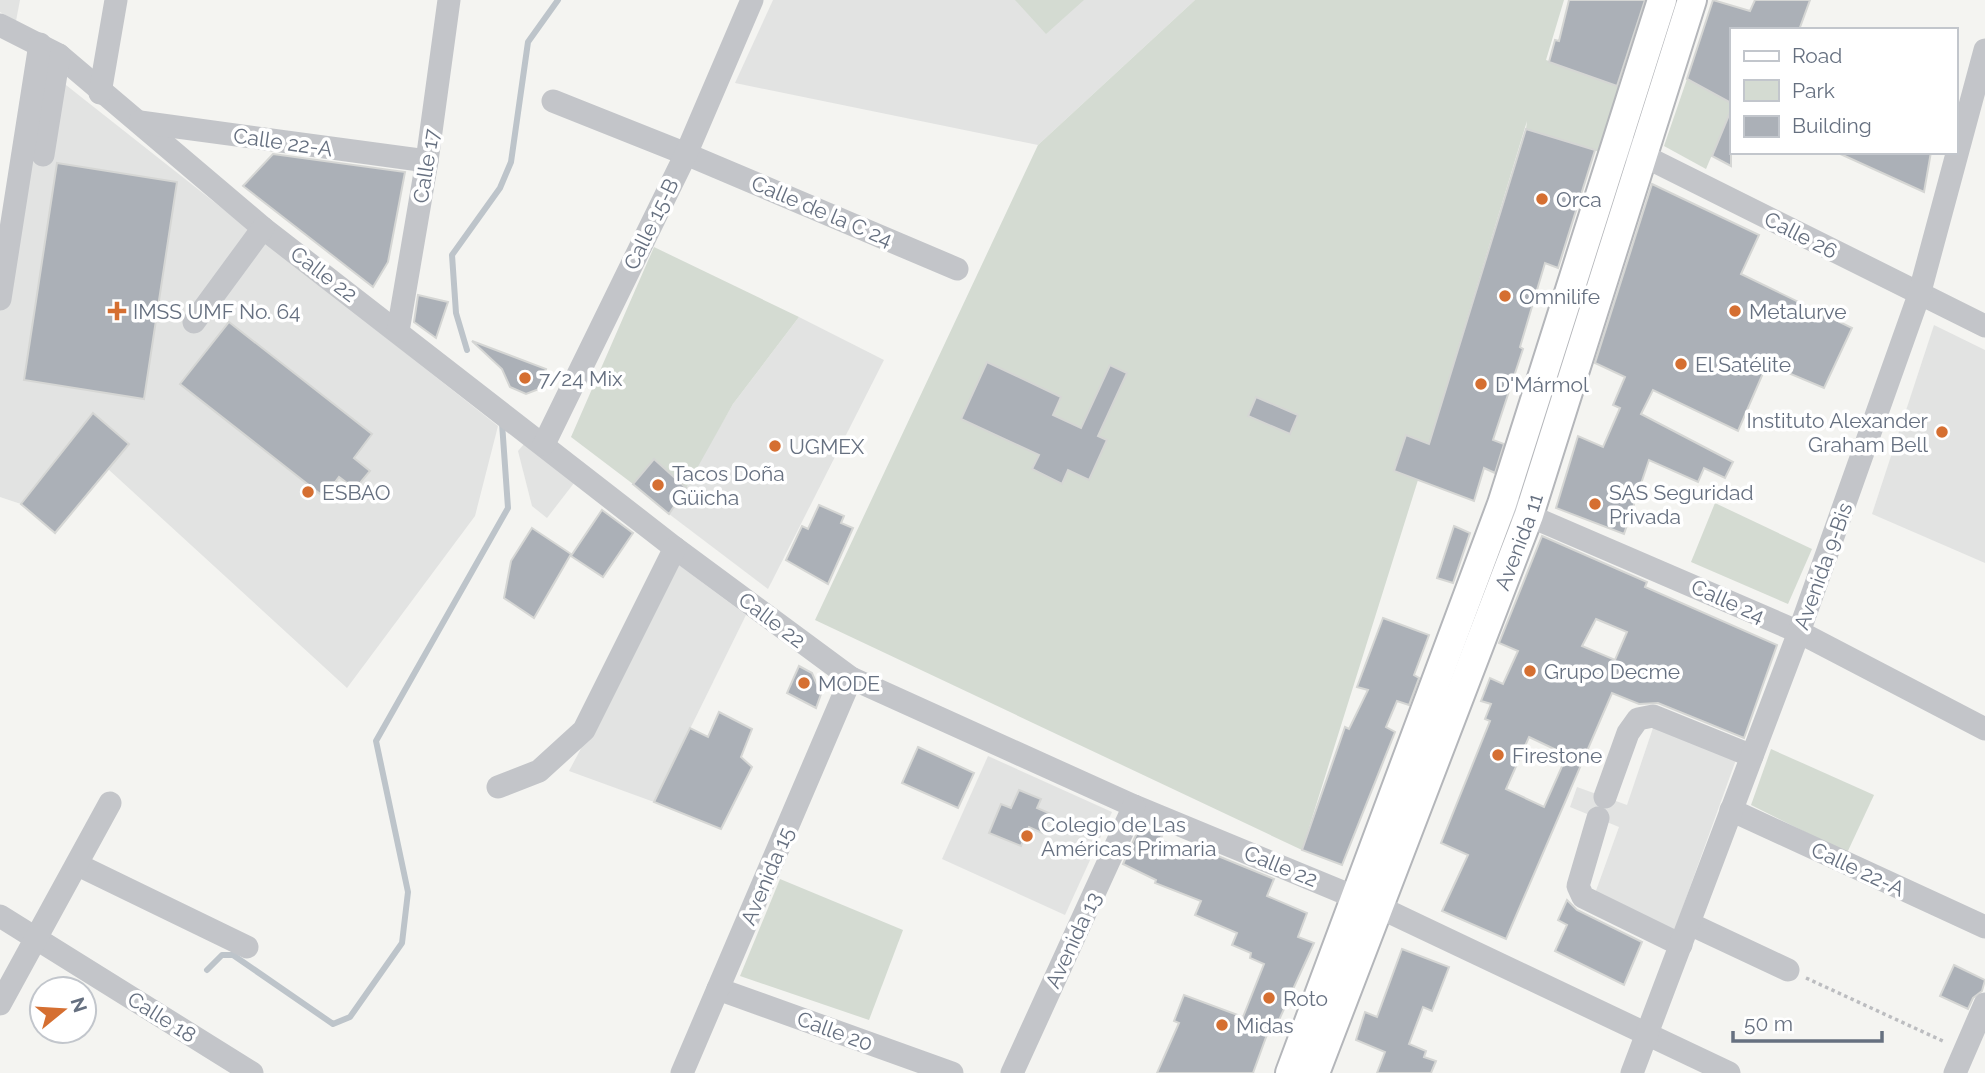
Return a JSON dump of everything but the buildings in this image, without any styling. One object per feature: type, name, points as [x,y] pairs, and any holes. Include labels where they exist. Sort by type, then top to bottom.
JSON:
[{"type":"main road","name":"Avenida 11","points":[[1290,1073],[1331,999],[1436,723],[1502,504],[1662,0]]},
{"type":"main road","name":"Avenida 11","points":[[1436,723],[1529,515],[1692,0]]},
{"type":"main road","points":[[1651,32],[1679,42]]},
{"type":"main road","points":[[1577,269],[1604,280]]},
{"type":"main road","name":"Avenida 11","points":[[1315,1073],[1331,999]]},
{"type":"street","points":[[100,93],[116,0]]},
{"type":"street","name":"Calle 17","points":[[398,331],[427,161],[449,0]]},
{"type":"street","name":"Calle 15-B","points":[[544,444],[686,154],[752,0]]},
{"type":"street","name":"Calle 22","points":[[0,25],[49,50],[140,122],[264,228],[675,548],[851,678],[1134,806],[1369,903],[1729,1073]]},
{"type":"street","points":[[43,155],[49,50]]},
{"type":"street","points":[[0,299],[49,50]]},
{"type":"street","name":"Avenida 9-Bis","points":[[1957,154],[1985,50]]},
{"type":"street","points":[[553,101],[686,154]]},
{"type":"street","name":"Calle 22-A","points":[[140,122],[427,161]]},
{"type":"street","name":"Calle 26","points":[[1618,143],[1985,326]]},
{"type":"street","name":"Calle de la C 24","points":[[686,154],[957,269]]},
{"type":"street","name":"Avenida 9-Bis","points":[[1632,1073],[1649,1035],[1799,632],[1919,295],[1957,154]]},
{"type":"street","points":[[194,323],[264,228]]},
{"type":"street","name":"Calle 24","points":[[1502,504],[1799,632],[1985,729]]},
{"type":"street","points":[[498,787],[539,771],[584,730],[675,548]]},
{"type":"street","name":"Avenida 15","points":[[682,1073],[851,678]]},
{"type":"street","points":[[1752,756],[1653,716],[1638,719],[1628,733],[1601,808],[1578,886],[1583,897],[1788,970]]},
{"type":"street","points":[[0,1004],[110,803]]},
{"type":"street","name":"Avenida 13","points":[[1012,1073],[1134,806]]},
{"type":"street","name":"Calle 22-A","points":[[1731,810],[1985,927]]},
{"type":"street","points":[[78,865],[247,947]]},
{"type":"street","name":"Calle 18","points":[[0,916],[252,1073]]},
{"type":"street","name":"Calle 20","points":[[718,989],[953,1073]]},
{"type":"street","points":[[1955,1073],[1985,1004]]},
{"type":"path","points":[[1788,970],[1964,1051]]},
{"type":"shaded area","points":[[0,0],[20,0],[16,21],[0,12]]},
{"type":"shaded area","points":[[773,0],[1195,0],[1038,145],[735,83]]},
{"type":"shaded area","points":[[33,59],[498,426],[475,516],[347,688],[108,469],[55,533],[21,504],[0,497],[0,262]]},
{"type":"shaded area","name":"UGMEX","points":[[799,317],[884,360],[768,589],[669,514],[733,404]]},
{"type":"shaded area","name":"Instituto Alexander Graham Bell","points":[[1934,325],[1985,350],[1985,563],[1872,514]]},
{"type":"shaded area","points":[[525,443],[574,483],[547,518],[532,506],[518,451]]},
{"type":"shaded area","points":[[679,565],[746,615],[654,802],[569,771]]},
{"type":"shaded area","points":[[1655,722],[1737,757],[1672,937],[1593,899],[1619,827],[1570,807],[1577,787],[1627,805]]},
{"type":"shaded area","name":"Colegio de Las Américas Primaria","points":[[988,756],[1112,812],[1065,915],[942,859]]},
{"type":"green space","points":[[1015,0],[1084,0],[1046,34]]},
{"type":"green space","points":[[1195,0],[1564,0],[1546,60],[1623,87],[1603,153],[1526,129],[1527,121],[1429,444],[1394,471],[1418,480],[1302,850],[815,620],[1038,145]]},
{"type":"green space","points":[[1687,79],[1730,102],[1730,112],[1706,169],[1664,146]]},
{"type":"green space","points":[[654,247],[799,317],[733,404],[686,488],[654,460],[633,484],[571,437]]},
{"type":"green space","points":[[1715,503],[1812,549],[1788,604],[1691,562]]},
{"type":"green space","points":[[1771,749],[1874,795],[1847,853],[1751,805]]},
{"type":"green space","points":[[780,879],[903,930],[869,1020],[740,976]]},
{"type":"waterway","points":[[467,350],[456,313],[452,255],[500,188],[511,162],[528,42],[558,0]]},
{"type":"waterway","points":[[207,970],[222,955],[233,955],[333,1024],[350,1017],[402,943],[408,892],[376,741],[508,508],[502,423]]},
{"type":"place","name":"Orca","points":[[1542,199]]},
{"type":"place","name":"Omnilife","points":[[1505,296]]},
{"type":"place","name":"IMSS UMF No. 64","points":[[117,311]]},
{"type":"place","name":"Metalurve","points":[[1735,311]]},
{"type":"place","name":"El Satélite","points":[[1681,364]]},
{"type":"place","name":"7/24 Mix","points":[[525,378]]},
{"type":"place","name":"D'Mármol","points":[[1481,384]]},
{"type":"place","name":"Instituto Alexander Graham Bell","points":[[1942,432]]},
{"type":"place","name":"UGMEX","points":[[775,446]]},
{"type":"place","name":"Tacos Doña Güicha","points":[[658,485]]},
{"type":"place","name":"ESBAO","points":[[308,492]]},
{"type":"place","name":"SAS Seguridad Privada","points":[[1595,504]]},
{"type":"place","name":"Grupo Decme","points":[[1530,671]]},
{"type":"place","name":"MODE","points":[[804,683]]},
{"type":"place","name":"Firestone","points":[[1498,755]]},
{"type":"place","name":"Colegio de Las Américas Primaria","points":[[1027,836]]},
{"type":"place","name":"Roto","points":[[1269,998]]},
{"type":"place","name":"Midas","points":[[1222,1025]]}]
